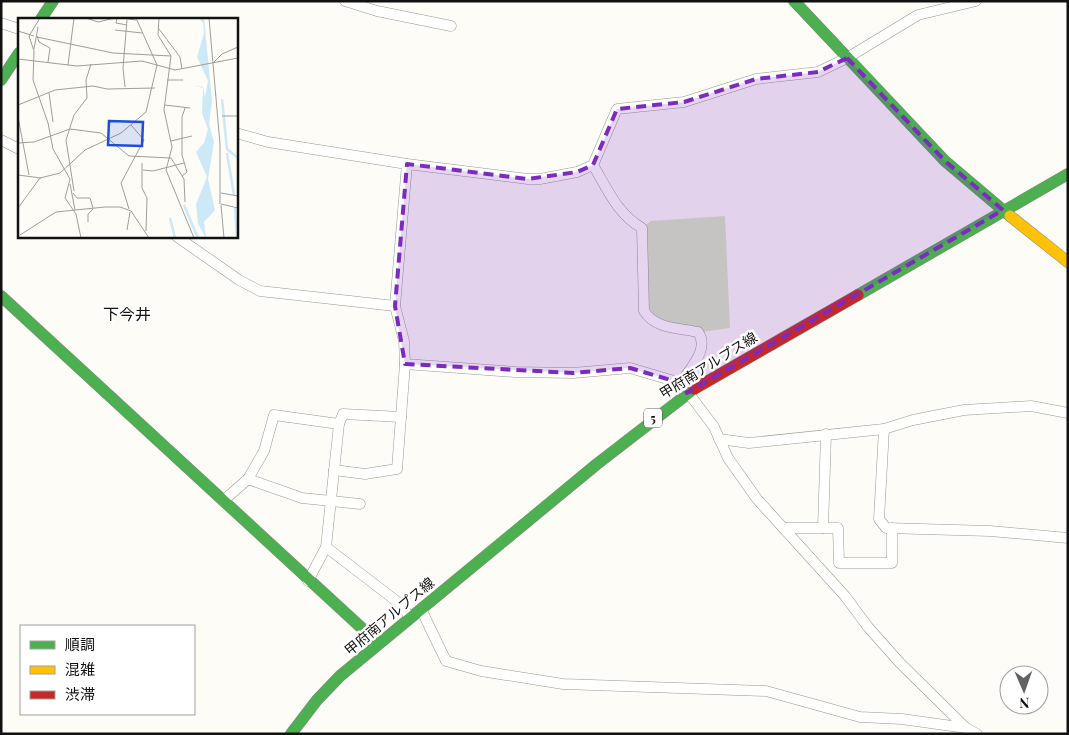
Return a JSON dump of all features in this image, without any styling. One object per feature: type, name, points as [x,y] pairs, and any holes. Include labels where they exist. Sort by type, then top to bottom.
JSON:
[{"type":"main road","points":[[42,18],[53,1]]},
{"type":"main road","points":[[794,1],[945,161],[1058,256],[1068,262]]},
{"type":"main road","points":[[1,80],[18,54]]},
{"type":"main road","name":"甲府南アルプス線","points":[[291,734],[316,700],[378,643],[626,440],[684,388],[1068,174]]},
{"type":"main road","points":[[1,296],[308,581],[378,643]]},
{"type":"street","points":[[345,1],[377,11],[452,26]]},
{"type":"street","points":[[238,134],[268,142],[407,164],[540,179],[577,172],[593,165],[617,109],[684,102],[756,79],[818,72],[847,58],[918,15],[976,1]]},
{"type":"street","points":[[1,23],[18,29]]},
{"type":"street","points":[[1,140],[18,148]]},
{"type":"street","points":[[334,470],[365,474],[397,469],[405,364],[404,341],[395,306],[407,164]]},
{"type":"street","points":[[593,165],[618,207],[631,222],[642,228],[644,310],[650,320],[662,325],[698,332],[703,339],[703,348],[684,388]]},
{"type":"street","points":[[179,238],[239,280],[260,291],[395,306]]},
{"type":"street","points":[[405,364],[515,372],[573,373],[630,368],[684,388],[714,427],[728,458],[756,499],[845,596],[868,627],[900,663],[966,728],[978,734]]},
{"type":"street","points":[[719,438],[749,442],[884,429],[913,420],[964,410],[1031,406],[1068,413]]},
{"type":"street","points":[[308,581],[326,547],[339,424],[343,414],[401,416]]},
{"type":"street","points":[[224,501],[248,479],[264,451],[274,415],[339,424]]},
{"type":"street","points":[[884,429],[880,519],[886,528],[990,531],[1068,538]]},
{"type":"street","points":[[823,528],[826,434]]},
{"type":"street","points":[[248,479],[302,498],[360,504]]},
{"type":"street","points":[[783,528],[838,528],[839,563],[892,562],[892,528]]},
{"type":"street","points":[[326,547],[399,603],[410,617]]},
{"type":"street","points":[[421,609],[446,661],[482,671],[563,684],[766,690],[860,718],[902,719],[966,728]]},
{"type":"highlighted area","points":[[847,58],[945,161],[1003,210],[687,393],[681,383],[630,368],[573,373],[405,364],[395,306],[407,164],[528,179],[577,172],[593,165],[617,109],[684,102],[756,79],[818,72]]},
{"type":"green space","points":[[725,216],[730,328],[702,332],[655,318],[648,306],[646,225],[651,221]]},
{"type":"traffic: fast","points":[[42,18],[53,1]]},
{"type":"traffic: fast","points":[[794,1],[945,161],[1010,216]]},
{"type":"traffic: fast","points":[[1,80],[18,54]]},
{"type":"traffic: fast","points":[[858,295],[1068,174]]},
{"type":"traffic: fast","points":[[1,296],[378,643]]},
{"type":"traffic: fast","points":[[291,734],[317,700],[340,676],[597,464],[694,389]]},
{"type":"traffic: slow","points":[[1010,216],[1068,262]]},
{"type":"traffic: jam","points":[[694,389],[858,295]]},
{"type":"district","name":"下今井","points":[[127,313]]}]
